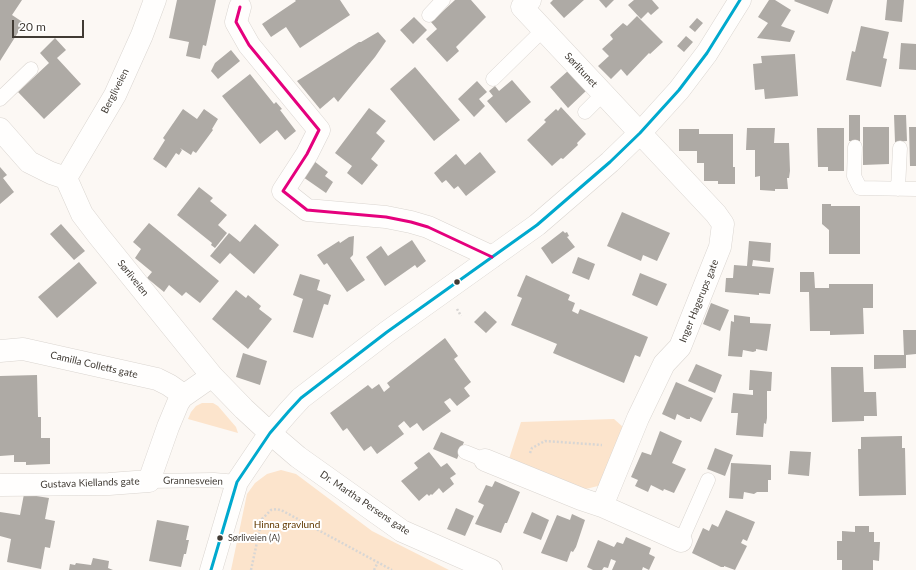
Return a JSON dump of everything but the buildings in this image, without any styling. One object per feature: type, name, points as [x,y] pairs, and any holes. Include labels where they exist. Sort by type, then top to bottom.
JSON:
[{"type":"street","name":"Bergliveien","points":[[66,178],[114,95],[142,35],[155,0]]},
{"type":"street","name":"Grannesveien","points":[[211,570],[237,482],[270,432],[301,398],[342,365],[557,209],[610,162],[664,107],[694,70],[740,0]]},
{"type":"street","name":"Sørlitunet","points":[[522,2],[543,30],[640,133]]},
{"type":"street","points":[[240,7],[236,22],[249,45],[319,130],[307,154],[283,191],[307,210],[379,216],[411,222],[428,228],[492,257]]},
{"type":"street","points":[[0,129],[29,162],[51,173],[66,178]]},
{"type":"street","name":"Inger Hagerups gate","points":[[602,506],[638,418],[664,364],[680,347],[720,247],[722,224],[716,214],[640,133]]},
{"type":"street","name":"Sørliveien","points":[[66,178],[82,214],[212,376],[244,410],[270,432]]},
{"type":"street","name":"Camilla Colletts gate","points":[[0,351],[24,349],[157,380],[169,385],[179,392],[182,397]]},
{"type":"street","name":"Gustava Kiellands gate","points":[[0,485],[109,484],[149,481],[168,427],[182,397],[212,376]]},
{"type":"street","name":"Dr. Martha Persens gate","points":[[270,432],[298,457],[402,531],[491,570]]},
{"type":"street","points":[[485,460],[602,506],[681,541]]},
{"type":"lane","points":[[429,15],[443,0]]},
{"type":"lane","points":[[493,79],[543,30]]},
{"type":"lane","points":[[0,99],[31,69]]},
{"type":"lane","points":[[585,112],[603,94]]},
{"type":"lane","points":[[855,147],[854,176],[860,188],[916,189]]},
{"type":"lane","points":[[898,189],[900,148]]},
{"type":"lane","points":[[465,452],[485,460]]},
{"type":"lane","name":"Grannesveien","points":[[149,481],[214,480],[237,482]]},
{"type":"lane","points":[[681,541],[708,480]]},
{"type":"path","points":[[458,310],[461,316]]},
{"type":"path","points":[[521,474],[532,448],[545,441],[597,444],[625,450]]},
{"type":"path","points":[[251,570],[262,518],[271,510],[277,509],[392,570]]},
{"type":"path","points":[[374,570],[378,562]]},
{"type":"green space","points":[[202,403],[213,403],[218,406],[236,427],[238,433],[188,419],[196,406]]},
{"type":"green space","points":[[614,419],[623,427],[606,477],[598,486],[586,489],[574,487],[509,459],[521,422]]},
{"type":"green space","name":"Hinna gravlund","points":[[281,470],[296,474],[372,531],[449,570],[231,570],[247,494],[255,483],[267,474]]},
{"type":"transit line","points":[[211,570],[237,482],[270,433],[301,398],[387,332],[537,225],[610,162],[640,133],[679,90],[707,53],[740,0]]},
{"type":"transit line","points":[[240,7],[236,22],[249,45],[319,130],[307,154],[283,191],[307,210],[386,217],[411,222],[428,227],[492,257]]},
{"type":"place","name":"Sørliveien (A)","points":[[220,538]]}]
